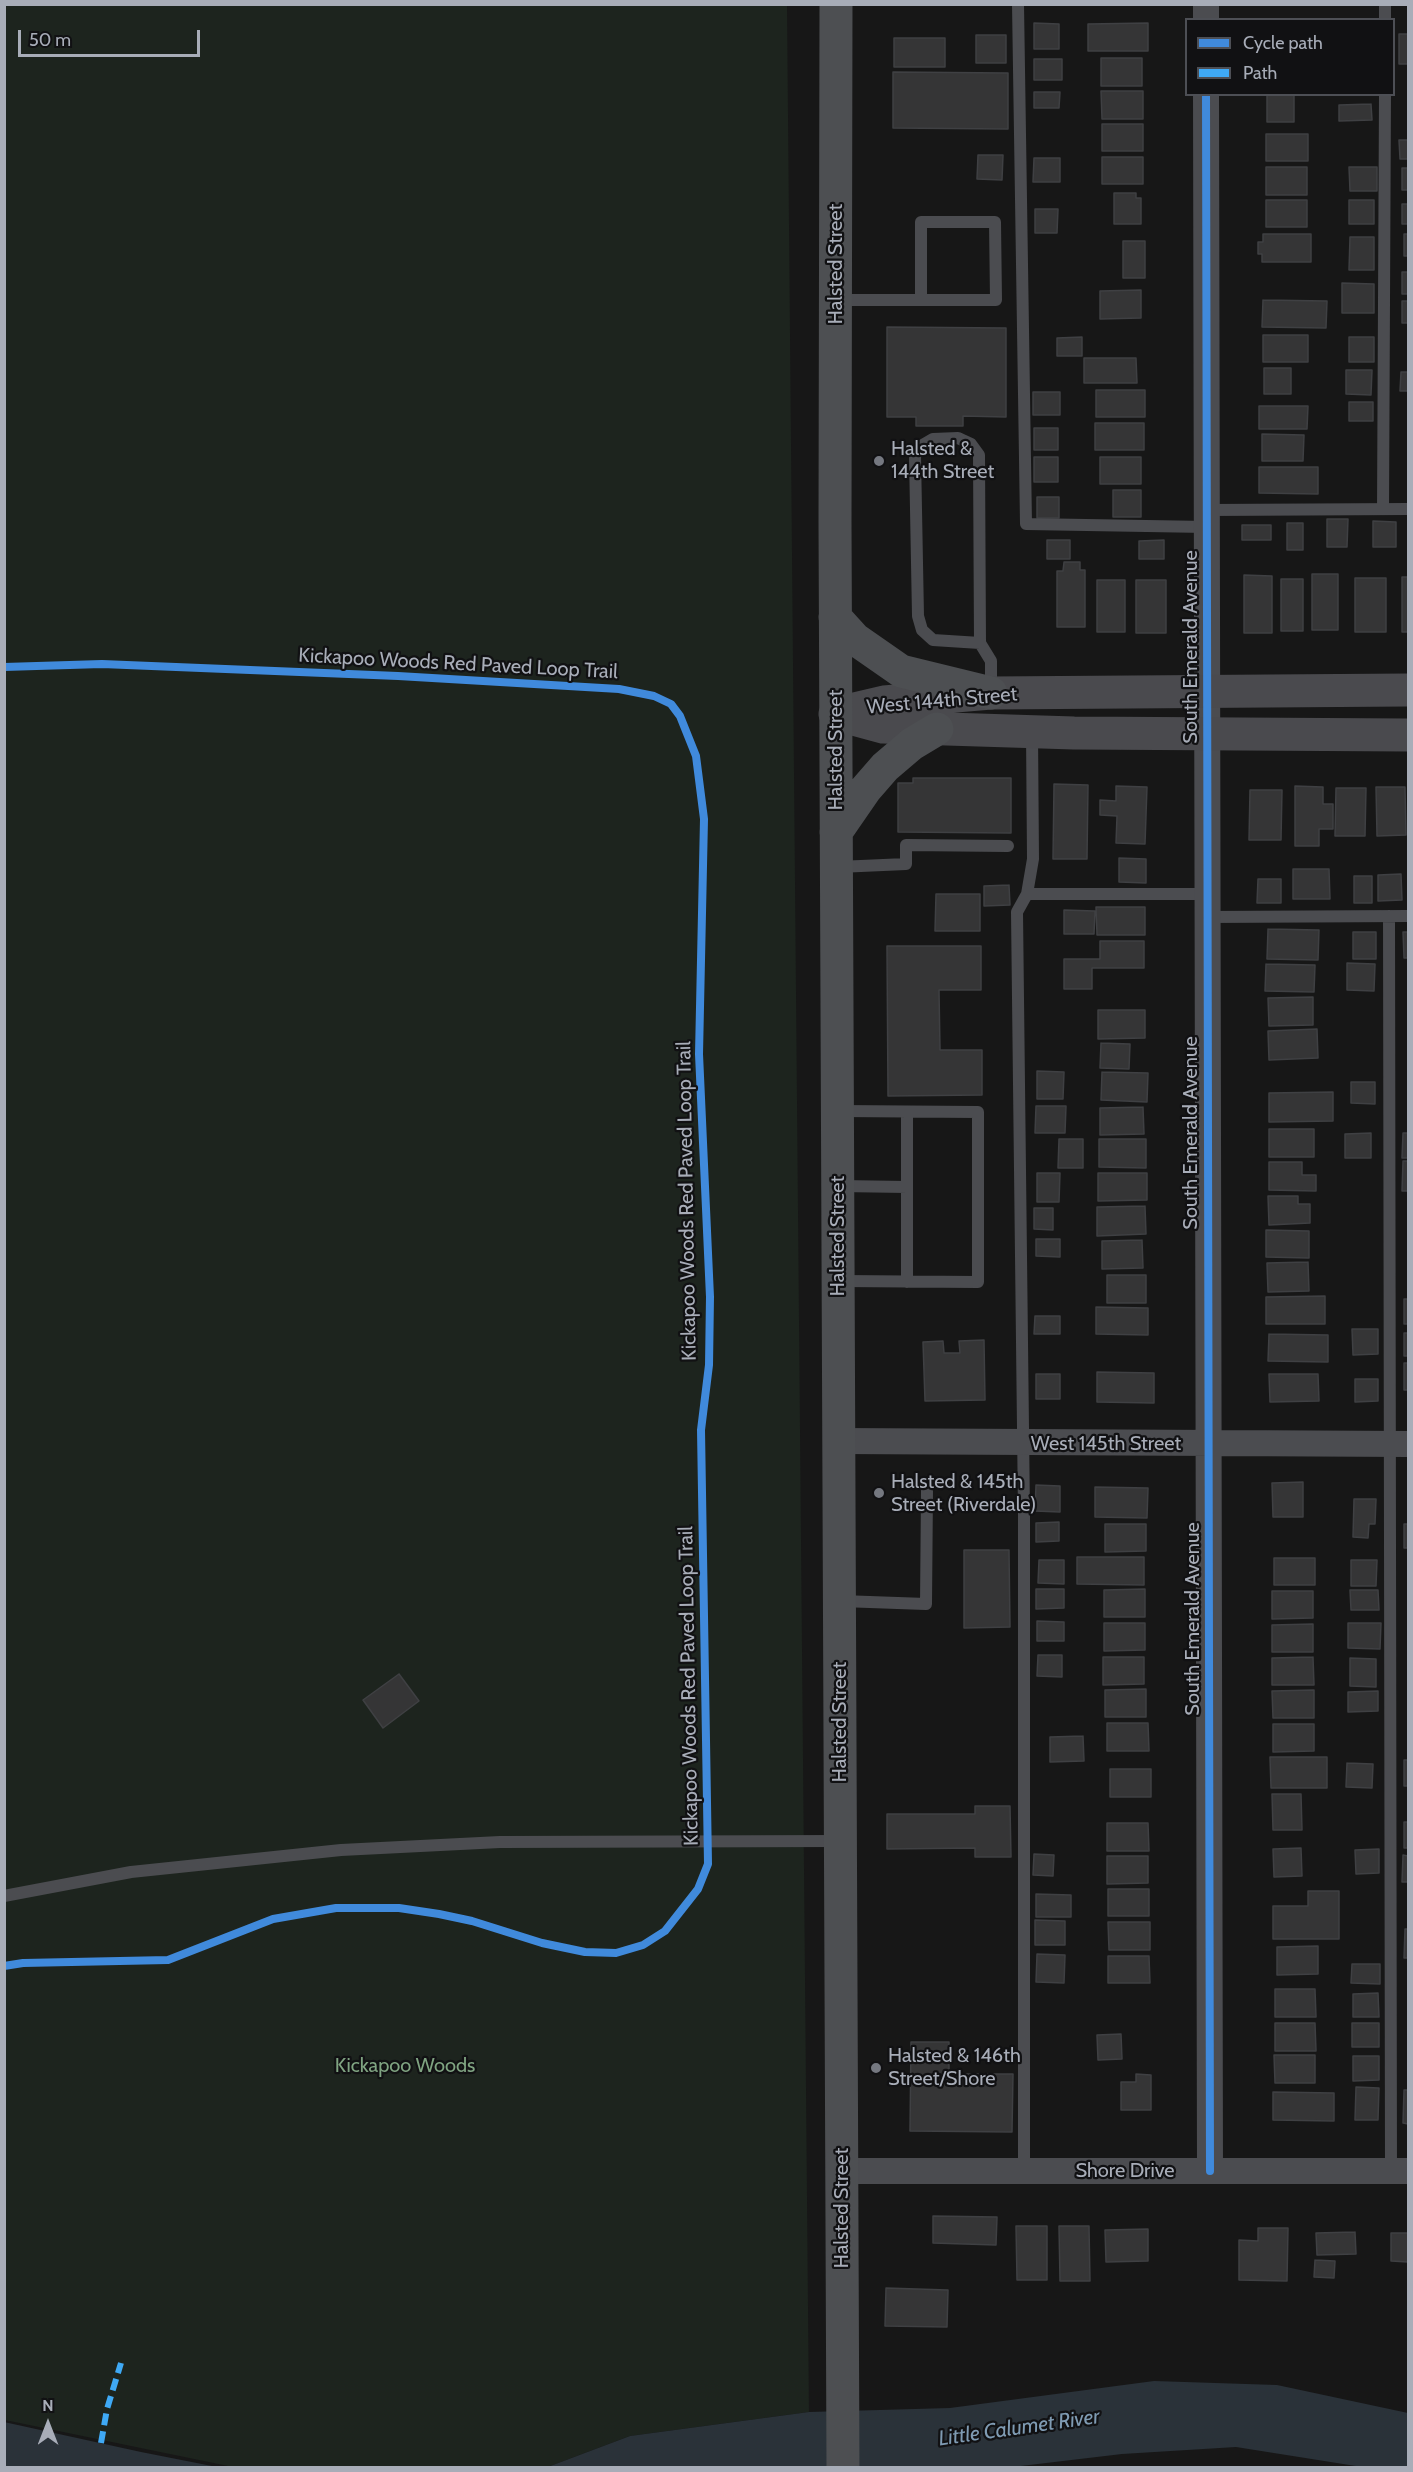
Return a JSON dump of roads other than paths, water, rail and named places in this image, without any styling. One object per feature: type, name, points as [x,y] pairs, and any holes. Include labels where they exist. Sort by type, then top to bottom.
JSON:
[{"type":"main road","name":"Halsted Street","points":[[836,4],[835,617],[843,2468]]},
{"type":"main road","points":[[835,617],[862,644],[901,671],[992,693]]},
{"type":"main road","points":[[836,832],[865,789],[885,767],[912,744],[937,729]]},
{"type":"street","name":"South Emerald Avenue","points":[[1206,96],[1210,2171]]},
{"type":"street","name":"West 144th Street","points":[[836,714],[884,702],[992,693],[1408,690]]},
{"type":"street","name":"West 144th Street","points":[[836,714],[883,727],[937,729],[1208,735],[1408,735]]},
{"type":"street","name":"West 145th Street","points":[[839,1441],[1209,1445],[1400,1444]]},
{"type":"street","name":"Shore Drive","points":[[842,2171],[1400,2171]]},
{"type":"lane","points":[[1018,4],[1026,524],[1408,509]]},
{"type":"lane","points":[[1383,509],[1385,96]]},
{"type":"lane","points":[[836,300],[921,300],[996,300],[995,222],[921,222],[921,300]]},
{"type":"lane","points":[[980,643],[933,640],[922,630],[918,616],[915,456],[921,446],[933,439],[958,438],[971,444],[979,455],[980,643],[991,661],[992,693]]},
{"type":"lane","points":[[1024,2171],[1024,1443],[1017,912],[1027,894],[1033,859],[1032,732]]},
{"type":"lane","points":[[836,867],[906,864],[906,845],[1008,846]]},
{"type":"lane","points":[[1027,894],[1408,916]]},
{"type":"lane","points":[[1389,916],[1400,1444],[1400,2171]]},
{"type":"lane","points":[[838,1111],[978,1112],[978,1282],[838,1281]]},
{"type":"lane","points":[[907,1112],[907,1282]]},
{"type":"lane","points":[[838,1186],[907,1187]]},
{"type":"lane","points":[[839,1601],[926,1604],[927,1491]]},
{"type":"lane","points":[[4,1896],[131,1872],[341,1850],[500,1842],[841,1840]]},
{"type":"water","name":"Little Calumet River","points":[[1154,2381],[1277,2385],[1408,2413],[1408,2467],[1362,2467],[1236,2447],[1122,2454],[1004,2468],[545,2468],[630,2436],[809,2412],[950,2408]]},
{"type":"water","points":[[4,2422],[141,2452],[217,2467],[5,2467]]},
{"type":"place","name":"Halsted & 144th Street","points":[[879,461]]},
{"type":"place","name":"Halsted & 145th Street (Riverdale)","points":[[879,1493]]},
{"type":"place","name":"Halsted & 146th Street/Shore","points":[[876,2068]]},
{"type":"park label","name":"Kickapoo Woods","points":[[405,2066]]}]
